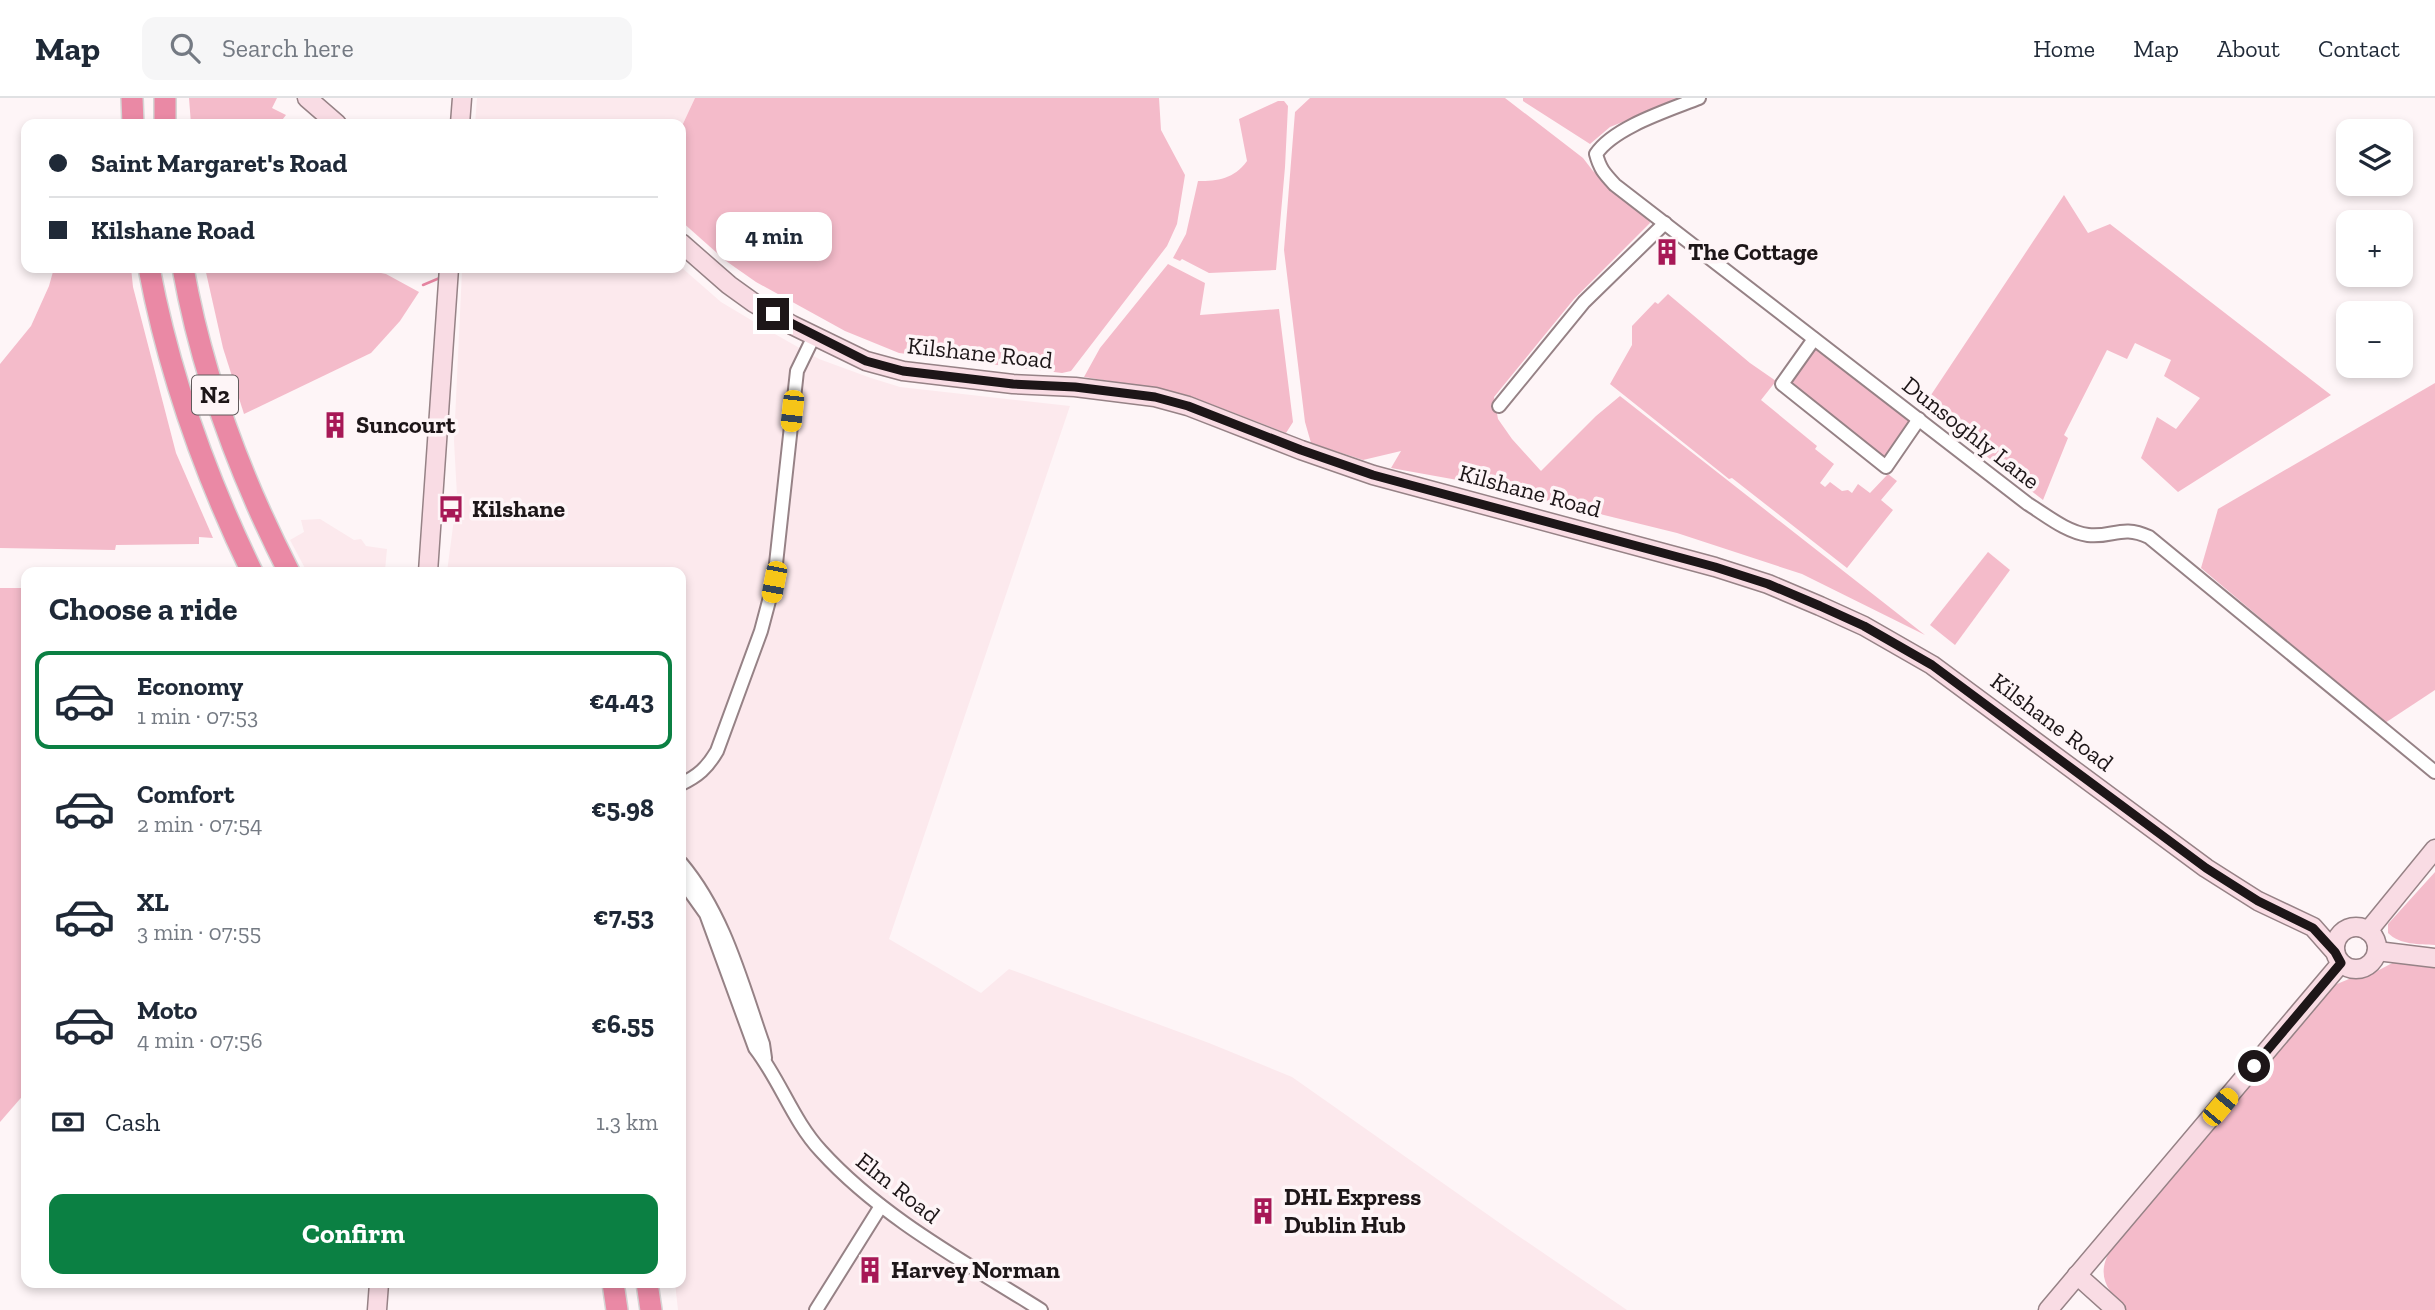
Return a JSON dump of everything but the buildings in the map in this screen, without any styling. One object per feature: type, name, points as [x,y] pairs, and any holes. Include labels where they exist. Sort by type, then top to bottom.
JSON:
[{"type":"highway","points":[[132,98],[133,119]]},
{"type":"highway","points":[[165,98],[165,119]]},
{"type":"highway","name":"N2","points":[[150,273],[168,351],[201,457],[250,567]]},
{"type":"highway","name":"N2","points":[[184,273],[188,299],[220,412],[241,469],[287,567]]},
{"type":"highway","points":[[614,1288],[617,1310]]},
{"type":"highway","points":[[648,1288],[651,1310]]},
{"type":"highway","points":[[660,1288],[662,1310]]},
{"type":"street","points":[[307,98],[331,119]]},
{"type":"street","points":[[460,119],[462,98]]},
{"type":"street","name":"Dunsoghly Lane","points":[[1699,98],[1616,135],[1601,146],[1596,154],[1604,173],[2028,504],[2072,531],[2090,535],[2134,530],[2149,537],[2435,772]]},
{"type":"street","points":[[1499,406],[1584,302],[1665,223]]},
{"type":"street","name":"Kilshane Road","points":[[686,247],[754,303],[866,361],[903,371],[1013,384],[1075,387],[1166,400],[1373,475],[1689,560],[1768,584],[1864,626],[1932,665],[2206,868],[2258,901],[2313,928],[2344,930]]},
{"type":"street","points":[[428,567],[449,273]]},
{"type":"street","points":[[686,781],[708,767],[717,751],[769,608],[797,371],[814,336]]},
{"type":"street","points":[[1814,339],[1782,384],[1886,467],[1919,419]]},
{"type":"street","points":[[429,550],[436,567]]},
{"type":"street","points":[[2368,931],[2435,849]]},
{"type":"street","name":"Elm Road","points":[[686,870],[699,887],[726,936],[763,1044],[766,1062]]},
{"type":"street","name":"Elm Road","points":[[686,886],[706,914],[755,1048],[766,1062],[793,1113],[819,1149],[846,1177],[881,1206],[1041,1310]]},
{"type":"street","points":[[2356,927],[2368,931],[2375,940],[2377,951],[2371,963],[2359,969],[2347,967],[2338,958],[2336,940],[2344,930],[2356,927]]},
{"type":"street","name":"Kilshane Road","points":[[2313,928],[2338,958]]},
{"type":"street","points":[[2377,951],[2435,958]]},
{"type":"street","points":[[2048,1310],[2338,958]]},
{"type":"street","points":[[816,1310],[881,1206]]},
{"type":"street","points":[[2077,1275],[2116,1310]]},
{"type":"street","points":[[377,1310],[379,1288]]},
{"type":"shaded area","points":[[189,98],[277,98],[272,108],[286,115],[283,119],[191,119]]},
{"type":"shaded area","points":[[477,98],[695,98],[685,119],[475,119]]},
{"type":"shaded area","points":[[695,98],[1159,98],[1161,130],[1185,175],[1177,224],[1167,246],[1071,371],[1062,373],[899,353],[845,331],[756,282],[726,261],[686,225],[685,119]]},
{"type":"shaded area","points":[[1310,98],[1505,98],[1583,158],[1593,171],[1648,216],[1650,223],[1574,299],[1494,397],[1498,419],[1512,439],[1541,471],[1620,396],[1925,635],[1802,574],[1677,533],[1474,483],[1391,468],[1401,451],[1363,460],[1311,443],[1305,422],[1284,250],[1295,112]]},
{"type":"shaded area","points":[[1523,98],[1683,98],[1610,127],[1590,144],[1523,101]]},
{"type":"shaded area","points":[[1278,101],[1284,101],[1288,106],[1276,270],[1209,273],[1182,259],[1180,261],[1173,258],[1186,234],[1198,181],[1225,178],[1237,172],[1247,161],[1239,119]]},
{"type":"shaded area","points":[[2064,195],[2088,233],[2110,224],[2331,395],[2178,492],[2141,458],[2157,417],[2176,429],[2200,398],[2164,376],[2171,360],[2135,343],[2127,359],[2107,350],[2064,435],[2068,438],[2043,500],[1923,407]]},
{"type":"shaded area","points":[[1168,264],[1205,283],[1200,315],[1279,309],[1293,422],[1286,433],[1190,396],[1084,377],[1100,348]]},
{"type":"shaded area","points":[[686,271],[721,302],[766,329],[819,359],[871,378],[900,387],[1070,406],[889,939],[981,993],[1009,969],[1209,1043],[1292,1077],[1627,1310],[678,1310],[676,1288],[686,1288],[686,567],[448,567],[457,496],[454,441],[462,273]]},
{"type":"shaded area","points":[[53,273],[132,273],[176,453],[213,538],[199,537],[199,544],[116,545],[115,550],[0,548],[0,364],[31,326]]},
{"type":"shaded area","points":[[206,273],[381,273],[419,292],[400,321],[371,353],[244,414],[223,348]]},
{"type":"shaded area","points":[[1668,294],[1750,363],[1776,381],[1761,400],[1817,446],[1815,449],[1834,464],[1820,483],[1825,487],[1830,482],[1842,491],[1848,490],[1852,493],[1858,484],[1870,493],[1888,474],[1897,481],[1881,500],[1893,510],[1847,568],[1610,384],[1632,345],[1632,326],[1655,302],[1658,304]]},
{"type":"shaded area","points":[[1815,343],[1914,421],[1885,461],[1791,385],[1790,381]]},
{"type":"shaded area","points":[[2435,383],[2435,690],[2385,723],[2201,568],[2218,509]]},
{"type":"shaded area","points":[[320,519],[354,540],[361,539],[366,546],[387,549],[385,567],[304,567],[290,540],[304,532],[301,520]]},
{"type":"shaded area","points":[[1988,552],[2010,570],[1955,645],[1930,625]]},
{"type":"shaded area","points":[[0,588],[21,588],[21,1098],[0,1122]]},
{"type":"shaded area","points":[[2435,872],[2435,945],[2398,940],[2388,933],[2388,924]]},
{"type":"shaded area","points":[[2398,960],[2435,962],[2435,1310],[2126,1310],[2105,1281],[2104,1266],[2112,1247],[2321,996],[2337,984],[2349,979],[2364,978]]},
{"type":"waterway","points":[[423,285],[442,277]]},
{"type":"place","name":"The Cottage","points":[[1667,252]]},
{"type":"place","name":"Suncourt","points":[[335,425]]},
{"type":"place","name":"Kilshane","points":[[451,509]]},
{"type":"place","name":"DHL Express Dublin Hub","points":[[1263,1211]]},
{"type":"place","name":"Harvey Norman","points":[[870,1270]]},
{"type":"route","points":[[773,314],[866,361],[903,371],[1013,384],[1075,387],[1155,397],[1188,406],[1357,470],[1715,567],[1768,584],[1864,626],[1932,665],[1968,690],[2161,837],[2206,868],[2258,901],[2313,928],[2335,952],[2341,963],[2254,1066]]}]
